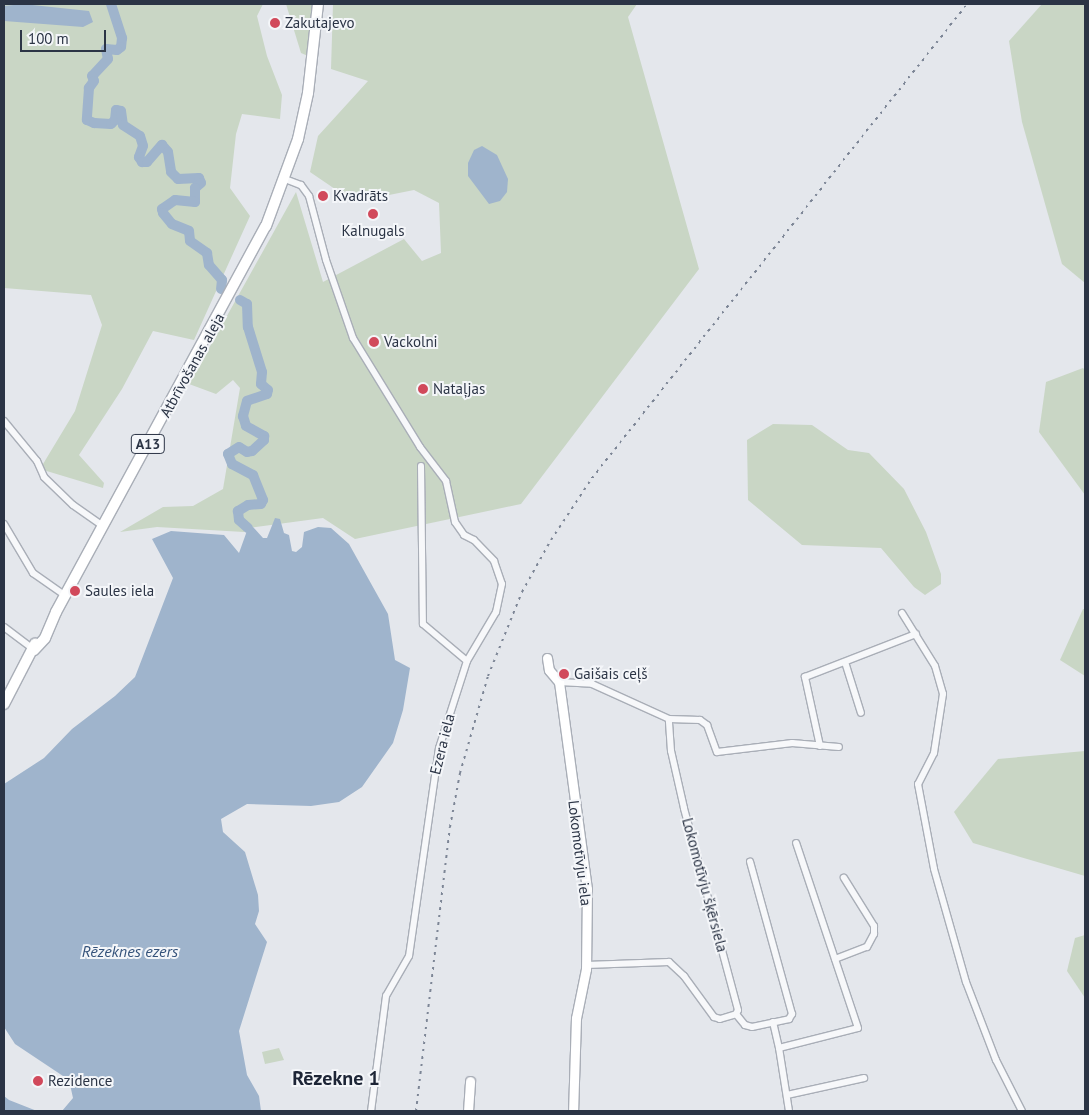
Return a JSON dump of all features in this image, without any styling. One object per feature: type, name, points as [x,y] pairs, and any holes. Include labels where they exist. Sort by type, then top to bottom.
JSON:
[{"type":"main road","name":"A13","points":[[284,179],[308,93],[318,4]]},
{"type":"main road","name":"Atbrīvošanas aleja","points":[[4,704],[34,650],[34,644],[52,619],[244,270],[284,179]]},
{"type":"street","name":"Ezera iela","points":[[284,179],[301,185],[309,196],[326,260],[353,338],[420,447],[446,481],[455,522],[464,535],[484,549],[500,572],[500,601],[467,661],[439,748],[409,956],[386,996],[371,1111]]},
{"type":"street","points":[[4,421],[37,462],[44,477],[103,526]]},
{"type":"street","points":[[421,466],[424,624],[467,661]]},
{"type":"street","points":[[4,524],[33,573],[65,595]]},
{"type":"street","points":[[902,613],[940,677],[943,694],[934,753],[919,777],[922,816],[963,974],[996,1060],[1022,1111]]},
{"type":"street","points":[[4,627],[34,650]]},
{"type":"street","points":[[820,746],[804,679],[916,634]]},
{"type":"street","name":"Lokomotīvju iela","points":[[547,658],[549,670],[558,682],[587,889],[586,965],[576,1018],[572,1111]]},
{"type":"street","points":[[845,662],[861,713]]},
{"type":"street","points":[[558,682],[592,684],[669,719],[705,722],[714,749],[720,753],[792,744],[839,747]]},
{"type":"street","name":"Lokomotīvju šķērsiela","points":[[669,719],[672,756],[710,906],[738,1003],[736,1014]]},
{"type":"street","points":[[779,1048],[858,1028],[796,843]]},
{"type":"street","points":[[586,965],[669,962],[684,976],[714,1017],[720,1019],[736,1014],[748,1026],[788,1019],[792,1012],[750,862]]},
{"type":"street","points":[[835,958],[867,948],[874,934],[874,926],[844,878]]},
{"type":"street","points":[[773,1022],[789,1111]]},
{"type":"street","points":[[787,1096],[864,1078]]},
{"type":"street","points":[[468,1111],[470,1081]]},
{"type":"green space","points":[[4,4],[263,4],[257,16],[267,56],[282,95],[280,119],[242,114],[236,134],[230,188],[250,216],[194,340],[153,331],[122,389],[79,455],[104,483],[103,488],[40,469],[75,411],[102,325],[91,295],[4,288]]},
{"type":"green space","points":[[286,4],[313,4],[308,56],[301,53]]},
{"type":"green space","points":[[333,4],[637,4],[628,17],[699,269],[521,504],[355,539],[323,518],[248,528],[244,532],[157,527],[120,532],[163,507],[193,506],[223,489],[240,388],[233,380],[216,394],[189,384],[296,192],[323,282],[404,239],[422,261],[441,253],[439,203],[414,190],[354,202],[310,172],[318,136],[368,81],[331,69]]},
{"type":"green space","points":[[1042,4],[1085,4],[1085,283],[1062,264],[1022,122],[1009,41]]},
{"type":"green space","points":[[1083,368],[1085,370],[1085,495],[1039,432],[1046,382]]},
{"type":"green space","points":[[773,424],[812,425],[848,450],[869,453],[904,489],[926,532],[941,574],[941,584],[925,595],[914,587],[881,548],[802,545],[748,500],[747,440]]},
{"type":"green space","points":[[1083,609],[1085,609],[1085,676],[1060,660]]},
{"type":"green space","points":[[1085,751],[1085,876],[973,843],[954,812],[998,759]]},
{"type":"green space","points":[[1085,935],[1085,998],[1067,971],[1075,938]]},
{"type":"green space","points":[[279,1048],[284,1060],[265,1064],[262,1052]]},
{"type":"water","points":[[23,4],[89,11],[93,22],[83,27],[4,21],[4,6]]},
{"type":"water","points":[[482,146],[497,155],[508,179],[507,192],[500,201],[489,204],[468,176],[468,163],[474,150]]},
{"type":"water","name":"Rēzeknes ezers","points":[[275,518],[280,519],[284,533],[289,535],[292,551],[296,552],[302,547],[304,532],[318,527],[331,528],[349,544],[388,614],[395,660],[410,668],[403,710],[393,743],[362,787],[339,802],[311,806],[247,804],[221,819],[223,832],[245,852],[258,895],[259,911],[255,924],[267,942],[239,1031],[247,1075],[259,1096],[261,1111],[62,1111],[73,1098],[69,1080],[15,1044],[4,1027],[4,784],[44,758],[72,729],[115,696],[135,677],[173,578],[152,539],[171,531],[224,535],[239,553],[248,528],[253,527],[263,538],[267,538]]},
{"type":"water","points":[[4,1096],[9,1100],[37,1111],[4,1111]]},
{"type":"waterway","points":[[111,4],[122,38],[121,47],[117,50],[106,49],[108,59],[92,76],[94,81],[89,88],[87,120],[94,123],[111,124],[115,120],[116,110],[121,111],[123,125],[140,136],[143,146],[139,157],[142,162],[147,162],[162,145],[168,152],[171,172],[178,179],[199,178],[201,183],[195,188],[195,202],[175,200],[162,209],[172,224],[189,231],[190,241],[207,253],[209,265],[222,280],[221,289]]},
{"type":"waterway","points":[[240,300],[247,304],[248,327],[262,372],[261,384],[268,390],[267,394],[247,401],[243,416],[246,426],[264,436],[264,440],[252,451],[247,452],[239,447],[228,454],[232,464],[253,475],[263,500],[261,504],[248,505],[238,511],[239,520],[248,528]]},
{"type":"railway","points":[[416,1111],[450,827],[460,773],[488,676],[522,592],[551,540],[592,478],[967,4]]},
{"type":"place","name":"Zakutajevo","points":[[275,23]]},
{"type":"place","name":"Kvadrāts","points":[[323,196]]},
{"type":"place","name":"Kalnugals","points":[[373,214]]},
{"type":"place","name":"Vackolni","points":[[374,342]]},
{"type":"place","name":"Nataļjas","points":[[423,389]]},
{"type":"place","name":"Saules iela","points":[[75,591]]},
{"type":"place","name":"Gaišais ceļš","points":[[564,674]]},
{"type":"place","name":"Rezidence","points":[[38,1081]]},
{"type":"district","name":"Rēzekne 1","points":[[336,1078]]}]
